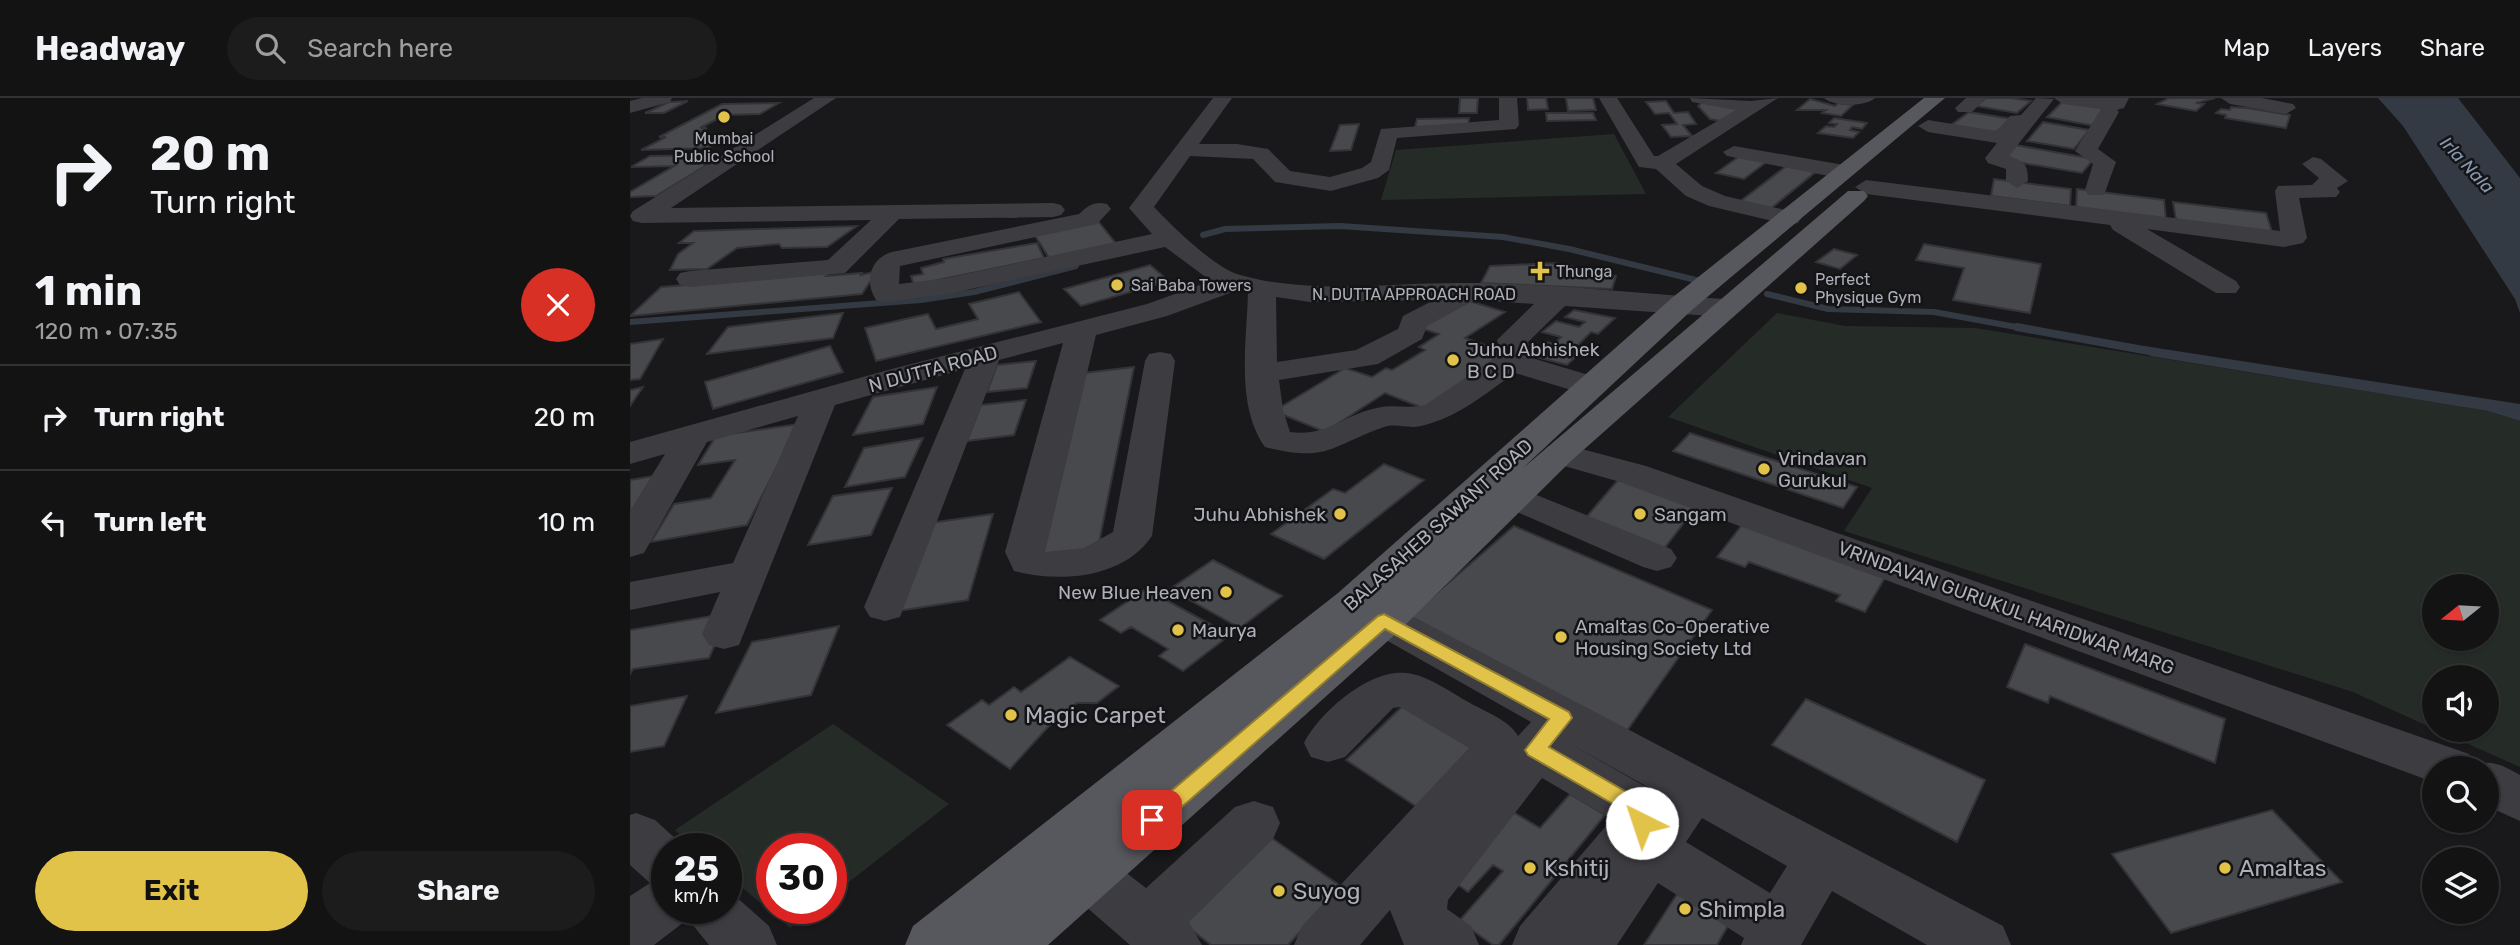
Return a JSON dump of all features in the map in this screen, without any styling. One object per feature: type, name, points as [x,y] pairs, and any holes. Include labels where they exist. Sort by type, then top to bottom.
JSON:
[{"type":"main road","name":"BALASAHEB SAWANT ROAD","points":[[1006,945],[1088,875],[1368,612],[1591,386],[1683,303],[1789,218],[1966,111]]},
{"type":"main road","name":"BALASAHEB SAWANT ROAD","points":[[934,945],[1514,497],[1559,454],[1726,308],[1855,180]]},
{"type":"street","points":[[630,100],[636,98]]},
{"type":"street","points":[[630,107],[663,98]]},
{"type":"street","points":[[636,216],[827,98]]},
{"type":"street","points":[[636,216],[1141,208],[1223,98]]},
{"type":"street","points":[[1185,150],[1237,150],[1260,154],[1283,177],[1331,184],[1370,173],[1381,165],[1388,133],[1509,125],[1508,98]]},
{"type":"street","points":[[1608,98],[1647,162],[1662,163],[1694,191],[1717,201],[1789,218]]},
{"type":"street","points":[[1699,98],[1751,102]]},
{"type":"street","points":[[1833,98],[1866,98]]},
{"type":"street","points":[[1966,111],[2020,115],[2034,101],[2046,98],[2110,105],[2123,103]]},
{"type":"street","points":[[2017,181],[2017,166],[1996,158],[2046,98]]},
{"type":"street","points":[[2230,98],[2286,108]]},
{"type":"street","points":[[1662,163],[1751,102]]},
{"type":"street","points":[[2095,191],[2105,162],[2085,151],[2123,103]]},
{"type":"street","points":[[738,135],[770,134]]},
{"type":"street","points":[[1734,152],[1855,180],[2110,217],[2289,231]]},
{"type":"street","points":[[2289,231],[2288,189],[2328,192],[2323,184],[2337,181],[2313,164]]},
{"type":"street","points":[[1926,172],[1952,176]]},
{"type":"street","points":[[1983,177],[2043,184]]},
{"type":"street","points":[[2069,187],[2123,194]]},
{"type":"street","name":"N. DUTTA APPROACH ROAD","points":[[1141,208],[1170,238],[1226,280],[1310,294],[1465,293],[1553,302]]},
{"type":"street","points":[[1099,209],[1082,221],[892,260],[886,264],[886,294],[948,286],[1140,239],[1170,238]]},
{"type":"street","points":[[1029,233],[1048,210]]},
{"type":"street","points":[[690,279],[836,267],[893,212]]},
{"type":"street","points":[[2262,212],[2289,231]]},
{"type":"street","points":[[2110,217],[2226,286]]},
{"type":"street","points":[[1249,284],[1263,373],[1268,429],[1277,440],[1308,445],[1326,441],[1376,418],[1394,415],[1413,418],[1437,412],[1512,362],[1517,357],[1512,340],[1553,302],[1683,303],[1726,308]]},
{"type":"street","name":"N DUTTA ROAD","points":[[630,453],[1249,284]]},
{"type":"street","points":[[1263,373],[1316,368],[1367,357],[1412,333],[1413,322],[1465,293]]},
{"type":"street","points":[[1082,330],[1025,552],[1028,562],[1041,567],[1105,556],[1123,548],[1132,536],[1160,361]]},
{"type":"street","points":[[885,607],[985,355]]},
{"type":"street","points":[[1512,362],[1591,386]]},
{"type":"street","points":[[724,634],[821,400]]},
{"type":"street","points":[[630,544],[692,436]]},
{"type":"street","name":"VRINDAVAN GURUKUL HARIDWAR MARG","points":[[1559,454],[1646,478],[2422,758]]},
{"type":"street","points":[[1514,497],[1657,558]]},
{"type":"street","points":[[630,596],[749,573]]},
{"type":"street","points":[[1368,612],[1549,734],[1639,811],[1642,823],[1541,945]]},
{"type":"street","points":[[1323,945],[1498,750],[1497,743],[1490,737],[1408,690],[1378,695],[1328,743]]},
{"type":"street","points":[[1549,734],[1693,789],[1982,945]]},
{"type":"street","points":[[1451,945],[1422,925],[1418,908],[1421,891],[1549,734]]},
{"type":"street","points":[[2499,788],[2520,800]]},
{"type":"street","points":[[1583,945],[1693,789]]},
{"type":"street","points":[[1088,875],[1161,935],[1254,822]]},
{"type":"street","points":[[1651,849],[1774,937],[1821,859]]},
{"type":"street","points":[[630,929],[651,914]]},
{"type":"street","points":[[727,924],[748,945]]},
{"type":"shaded area","points":[[1614,134],[1646,194],[1381,200],[1396,150]]},
{"type":"shaded area","points":[[1777,313],[1845,326],[1975,328],[2488,411],[2520,421],[2520,767],[2464,742],[2499,742],[2499,665],[2422,665],[2422,724],[2353,692],[1844,531],[1872,488],[1668,417]]},
{"type":"shaded area","points":[[833,724],[949,804],[847,884],[847,833],[756,833],[756,899],[742,888],[742,833],[678,833],[675,830]]},
{"type":"water","name":"Irla Nala","points":[[2378,98],[2458,98],[2520,178],[2520,313],[2515,299],[2403,126]]},
{"type":"water","points":[[2144,346],[2520,404],[2520,421],[2488,411],[2150,356]]},
{"type":"building","points":[[1460,98],[1478,98],[1477,113],[1459,113]]},
{"type":"building","points":[[1527,98],[1546,98],[1548,109],[1528,110]]},
{"type":"building","points":[[1566,98],[1593,98],[1596,110],[1568,111]]},
{"type":"building","points":[[1986,98],[2031,101],[2017,113],[1976,106]]},
{"type":"building","points":[[2169,98],[2215,98],[2196,103],[2204,104],[2196,111],[2157,104]]},
{"type":"building","points":[[1810,99],[1835,106],[1838,103],[1853,105],[1841,116],[1822,113],[1826,110],[1797,110]]},
{"type":"building","points":[[2064,100],[2109,108],[2095,126],[2047,117]]},
{"type":"building","points":[[688,101],[664,113],[645,113],[669,102]]},
{"type":"building","points":[[1666,101],[1674,113],[1688,112],[1696,124],[1683,125],[1692,136],[1671,137],[1662,125],[1677,124],[1669,113],[1655,114],[1646,102]]},
{"type":"building","points":[[1702,102],[1741,109],[1720,121],[1710,119],[1698,106]]},
{"type":"building","points":[[779,103],[760,114],[725,115],[700,128],[707,128],[694,135],[733,134],[708,148],[641,150],[666,137],[659,137],[722,104]]},
{"type":"building","points":[[2231,107],[2290,115],[2286,128],[2225,118],[2226,115],[2216,113],[2221,109],[2230,110]]},
{"type":"building","points":[[1969,112],[2012,119],[1995,133],[1951,125]]},
{"type":"building","points":[[1546,113],[1593,113],[1596,120],[1547,121]]},
{"type":"building","points":[[1469,118],[1468,126],[1415,127],[1417,119]]},
{"type":"building","points":[[1834,118],[1867,123],[1862,129],[1852,127],[1850,130],[1859,132],[1853,138],[1818,133],[1826,126],[1834,127],[1837,124],[1829,123]]},
{"type":"building","points":[[2043,122],[2089,130],[2074,149],[2027,141]]},
{"type":"building","points":[[1359,124],[1351,150],[1330,151],[1340,125]]},
{"type":"building","points":[[2015,145],[2094,159],[2082,173],[2005,160]]},
{"type":"building","points":[[702,155],[688,164],[710,163],[656,196],[630,197],[630,192],[674,166],[631,167],[650,156]]},
{"type":"building","points":[[1741,155],[1769,160],[1744,179],[1716,173]]},
{"type":"building","points":[[1789,164],[1818,170],[1769,210],[1738,203]]},
{"type":"building","points":[[1994,179],[2071,189],[2070,206],[1991,196]]},
{"type":"building","points":[[2077,189],[2164,200],[2166,219],[2076,207]]},
{"type":"building","points":[[2173,202],[2266,213],[2272,232],[2176,220]]},
{"type":"building","points":[[1098,221],[1118,246],[1051,261],[1034,234]]},
{"type":"building","points":[[857,226],[827,247],[782,248],[779,244],[737,248],[707,269],[670,270],[678,254],[693,243],[679,243],[694,231]]},
{"type":"building","points":[[1037,243],[1044,258],[914,285],[911,276],[923,274],[921,268],[944,262],[943,259]]},
{"type":"building","points":[[1924,244],[2041,264],[2030,313],[1953,300],[1964,268],[1916,260]]},
{"type":"building","points":[[1834,249],[1857,255],[1840,269],[1816,262]]},
{"type":"building","name":"Thunga","points":[[1556,263],[1616,276],[1612,289],[1481,283],[1490,266]]},
{"type":"building","name":"Sai Baba Towers","points":[[1150,265],[1169,281],[1081,306],[1064,289]]},
{"type":"building","points":[[877,271],[862,294],[630,316],[661,287],[829,273],[826,276],[862,273],[861,275]]},
{"type":"building","points":[[1019,292],[1041,322],[876,361],[865,328],[928,314],[936,329],[978,319],[969,304]]},
{"type":"building","name":"Juhu Abhishek B C D","points":[[1463,299],[1505,312],[1465,338],[1509,353],[1428,410],[1385,393],[1325,432],[1274,411],[1345,368],[1372,377],[1386,368],[1392,370],[1425,350],[1419,347],[1439,334],[1417,327]]},
{"type":"building","points":[[1574,310],[1615,318],[1598,334],[1591,332],[1577,346],[1585,348],[1567,365],[1536,357],[1547,347],[1543,346],[1548,342],[1554,344],[1561,337],[1542,332],[1556,321],[1579,327],[1585,322],[1565,317]]},
{"type":"building","points":[[843,313],[833,338],[707,354],[728,327]]},
{"type":"building","points":[[663,339],[640,379],[630,380],[630,344]]},
{"type":"building","points":[[830,346],[843,372],[713,409],[705,382]]},
{"type":"building","points":[[1036,361],[1027,388],[987,392],[997,365]]},
{"type":"building","points":[[1134,367],[1098,548],[1034,556],[1084,373]]},
{"type":"building","points":[[643,387],[630,406],[630,390]]},
{"type":"building","points":[[937,387],[923,424],[853,435],[873,397]]},
{"type":"building","points":[[1026,400],[1014,435],[967,441],[981,405]]},
{"type":"building","points":[[799,424],[747,525],[651,542],[674,504],[711,498],[735,460],[698,465],[716,436]]},
{"type":"building","name":"Vrindavan Gurukul","points":[[1690,433],[1857,487],[1843,508],[1673,451]]},
{"type":"building","points":[[923,438],[905,477],[845,487],[864,448]]},
{"type":"building","name":"Juhu Abhishek","points":[[1384,464],[1424,480],[1324,559],[1271,534],[1333,489],[1345,493]]},
{"type":"building","points":[[665,474],[645,508],[630,511],[630,480]]},
{"type":"building","name":"Sangam","points":[[1618,480],[1696,507],[1663,550],[1583,521]]},
{"type":"building","points":[[892,488],[871,535],[808,545],[833,496]]},
{"type":"building","points":[[993,514],[968,600],[898,611],[930,523]]},
{"type":"building","points":[[1742,525],[1887,574],[1865,612],[1836,601],[1840,595],[1749,562],[1745,567],[1717,557]]},
{"type":"building","name":"Amaltas Co-Operative Housing Society Ltd","points":[[1514,526],[1712,610],[1624,735],[1402,623]]},
{"type":"building","name":"New Blue Heaven","points":[[1213,560],[1282,596],[1240,628],[1170,589]]},
{"type":"building","name":"Maurya","points":[[1146,589],[1230,635],[1183,671],[1159,656],[1168,649],[1131,627],[1121,633],[1100,620]]},
{"type":"building","points":[[729,613],[709,658],[633,669],[630,674],[630,630]]},
{"type":"building","points":[[839,626],[811,695],[716,713],[752,642]]},
{"type":"building","points":[[2025,644],[2225,719],[2215,763],[2050,696],[2048,703],[2007,687]]},
{"type":"building","name":"Magic Carpet","points":[[1070,657],[1119,686],[1097,703],[1077,703],[1048,727],[1010,769],[947,725],[982,700],[989,705],[1014,687],[1021,692]]},
{"type":"building","points":[[687,696],[664,746],[630,752],[630,706]]},
{"type":"building","name":"Amaltas Co-Operative Housing Society Ltd","points":[[1806,699],[1985,780],[1957,842],[1772,745]]},
{"type":"building","points":[[1409,700],[1483,743],[1423,811],[1346,760]]},
{"type":"building","name":"Kshitij","points":[[1570,794],[1605,815],[1499,945],[1493,945],[1459,921],[1503,871],[1493,865],[1468,892],[1447,877],[1508,809],[1540,828]]},
{"type":"building","name":"Amaltas","points":[[2272,810],[2342,882],[2171,933],[2112,854]]},
{"type":"building","name":"Suyog","points":[[1263,832],[1342,887],[1288,945],[1211,945],[1176,918]]},
{"type":"building","name":"Shimpla","points":[[1677,894],[1729,924],[1717,945],[1644,945]]},
{"type":"waterway","points":[[1203,235],[1225,229],[1340,226],[1503,237],[1569,249],[1700,281]]},
{"type":"waterway","points":[[630,322],[921,300],[974,292],[1076,266]]},
{"type":"waterway","points":[[1767,294],[1828,309],[1934,312],[2027,329]]},
{"type":"waterway","points":[[2017,327],[2160,353]]},
{"type":"place","name":"Mumbai Public School","points":[[724,117]]},
{"type":"place","name":"Thunga","points":[[1540,271]]},
{"type":"place","name":"Sai Baba Towers","points":[[1117,285]]},
{"type":"place","name":"Perfect Physique Gym","points":[[1801,288]]},
{"type":"place","name":"Juhu Abhishek B C D","points":[[1453,360]]},
{"type":"place","name":"Vrindavan Gurukul","points":[[1764,469]]},
{"type":"place","name":"Juhu Abhishek","points":[[1340,514]]},
{"type":"place","name":"Sangam","points":[[1640,514]]},
{"type":"place","name":"New Blue Heaven","points":[[1226,592]]},
{"type":"place","name":"Maurya","points":[[1178,630]]},
{"type":"place","name":"Amaltas Co-Operative Housing Society Ltd","points":[[1561,637]]},
{"type":"place","name":"Magic Carpet","points":[[1011,715]]},
{"type":"place","name":"Kshitij","points":[[1530,868]]},
{"type":"place","name":"Amaltas","points":[[2225,868]]},
{"type":"place","name":"Suyog","points":[[1279,891]]},
{"type":"place","name":"Shimpla","points":[[1685,909]]},
{"type":"route","points":[[1152,820],[1384,620],[1562,718],[1535,750],[1628,802],[1639,811],[1642,823]]}]
